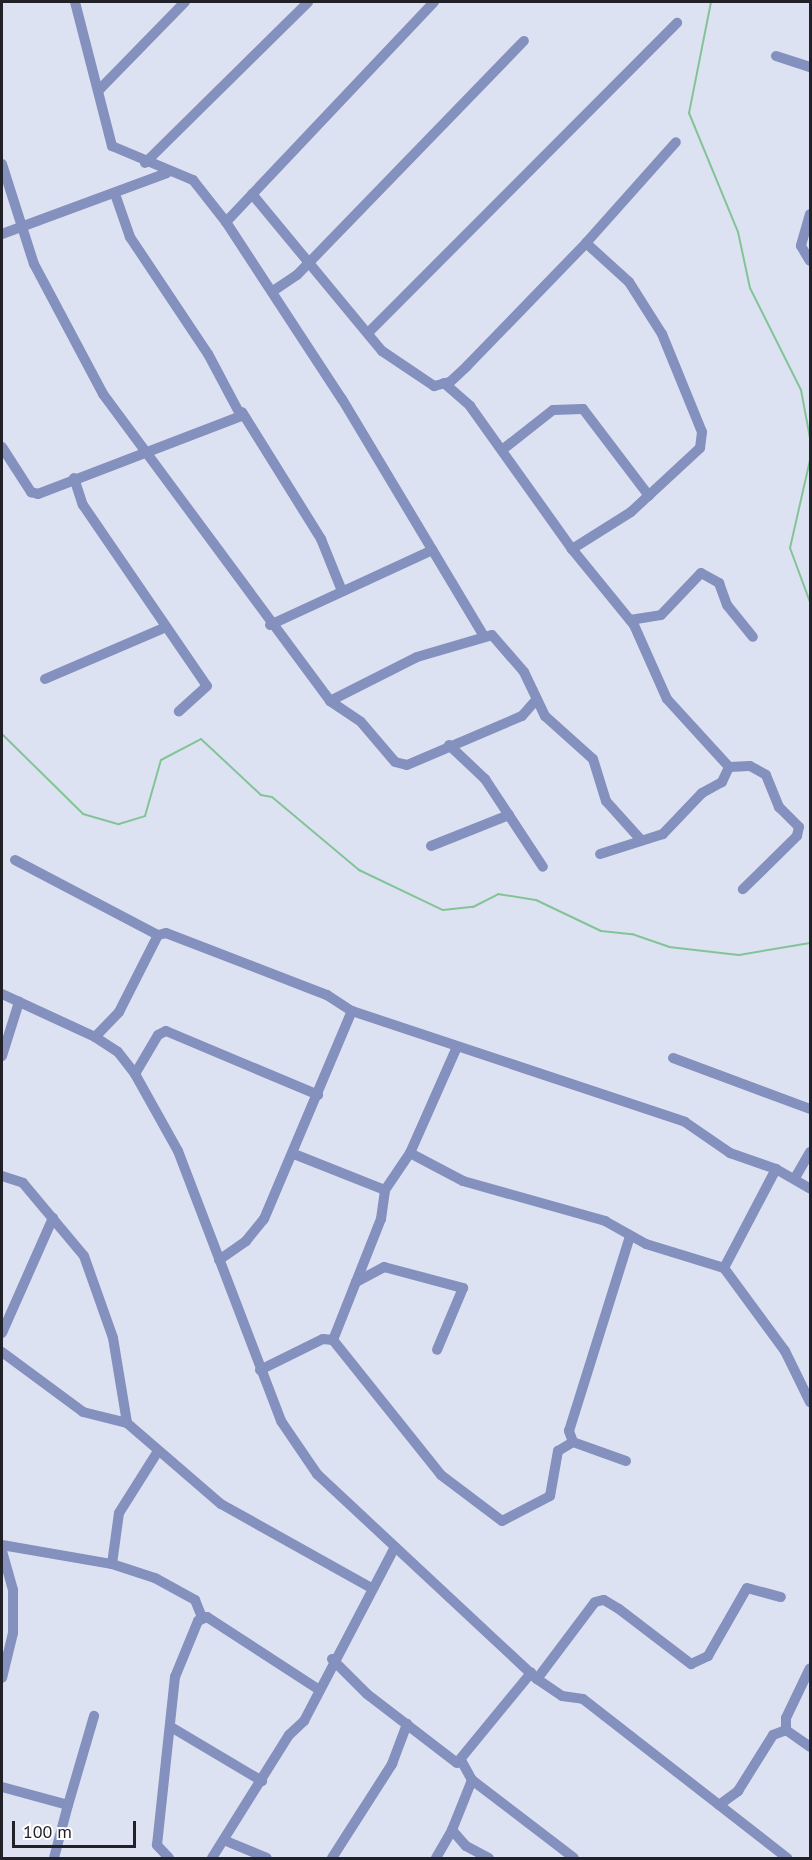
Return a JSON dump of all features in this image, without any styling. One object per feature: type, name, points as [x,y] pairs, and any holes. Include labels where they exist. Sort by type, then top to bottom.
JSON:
[{"type":"street","points":[[75,2],[99,90],[107,138],[145,163],[167,173],[193,180],[226,222],[241,252],[273,291],[483,635]]},
{"type":"street","points":[[99,90],[185,2]]},
{"type":"street","points":[[145,163],[308,2]]},
{"type":"street","points":[[226,222],[434,2]]},
{"type":"street","points":[[368,333],[677,22]]},
{"type":"street","points":[[273,291],[307,264],[524,41]]},
{"type":"street","points":[[776,56],[810,67]]},
{"type":"street","points":[[252,194],[307,264],[368,333],[419,379],[434,386],[444,383],[586,243],[676,142]]},
{"type":"street","points":[[2,164],[20,230],[103,394],[148,448],[270,625],[330,701],[361,722],[401,764],[522,716],[534,702]]},
{"type":"street","points":[[2,234],[20,230],[167,173]]},
{"type":"street","points":[[115,194],[129,237],[321,539],[342,591]]},
{"type":"street","points":[[810,214],[801,246],[810,261]]},
{"type":"street","points":[[572,549],[649,496],[696,455],[702,432],[678,365],[642,301],[586,243]]},
{"type":"street","points":[[444,383],[470,406],[572,549],[630,620],[668,699],[729,767]]},
{"type":"street","points":[[502,450],[553,410],[583,409],[649,496]]},
{"type":"street","points":[[2,447],[31,492],[74,478],[148,448],[239,418],[242,412]]},
{"type":"street","points":[[74,478],[83,505],[164,628],[207,686],[179,711]]},
{"type":"street","points":[[270,625],[432,550]]},
{"type":"street","points":[[630,620],[661,615],[700,573],[719,583],[727,605],[753,637]]},
{"type":"street","points":[[45,679],[164,628]]},
{"type":"street","points":[[330,701],[417,657],[483,635],[496,637],[524,672],[534,702],[593,759],[606,801],[640,840]]},
{"type":"street","points":[[449,745],[485,779],[543,867]]},
{"type":"street","points":[[729,767],[750,766],[765,775],[779,807],[799,827],[797,836],[743,889]]},
{"type":"street","points":[[600,855],[663,834],[702,793],[722,782],[729,767]]},
{"type":"street","points":[[431,846],[509,815]]},
{"type":"street","points":[[15,860],[158,935],[166,933],[327,995],[352,1011],[456,1049],[685,1122],[730,1153],[776,1169],[795,1178],[810,1189]]},
{"type":"street","points":[[95,1037],[119,1012],[158,935]]},
{"type":"street","points":[[2,994],[95,1037],[118,1052],[135,1074],[178,1151],[281,1421],[317,1474],[534,1676],[562,1696],[583,1699],[787,1858]]},
{"type":"street","points":[[2,1056],[19,1002]]},
{"type":"street","points":[[219,1260],[257,1230],[294,1154],[352,1011]]},
{"type":"street","points":[[135,1074],[158,1035],[166,1031],[318,1095]]},
{"type":"street","points":[[333,1340],[381,1219],[385,1190],[410,1153],[456,1049]]},
{"type":"street","points":[[673,1058],[810,1109]]},
{"type":"street","points":[[795,1178],[810,1152]]},
{"type":"street","points":[[410,1153],[463,1181],[605,1221],[630,1236],[724,1268],[785,1351],[810,1402]]},
{"type":"street","points":[[294,1154],[385,1190]]},
{"type":"street","points":[[724,1268],[776,1169]]},
{"type":"street","points":[[2,1176],[23,1183],[84,1256],[113,1338],[128,1423]]},
{"type":"street","points":[[2,1333],[53,1218]]},
{"type":"street","points":[[573,1442],[572,1416],[630,1236]]},
{"type":"street","points":[[356,1282],[384,1267],[463,1288],[437,1350]]},
{"type":"street","points":[[260,1370],[323,1339],[333,1340],[441,1475],[498,1520],[508,1521],[544,1502],[558,1451],[573,1442]]},
{"type":"street","points":[[2,1352],[83,1412],[128,1423],[221,1504],[371,1588]]},
{"type":"street","points":[[573,1442],[626,1461]]},
{"type":"street","points":[[112,1564],[118,1513],[158,1451]]},
{"type":"street","points":[[2,1545],[112,1564],[195,1600],[202,1617],[318,1689]]},
{"type":"street","points":[[212,1858],[304,1721],[332,1659],[395,1547]]},
{"type":"street","points":[[2,1551],[13,1590],[13,1633],[2,1678]]},
{"type":"street","points":[[462,1762],[595,1602],[604,1600],[690,1664],[708,1656],[747,1588],[781,1597]]},
{"type":"street","points":[[169,1858],[157,1845],[176,1677],[202,1617]]},
{"type":"street","points":[[332,1659],[453,1762],[462,1762]]},
{"type":"street","points":[[786,1730],[786,1718],[810,1668]]},
{"type":"street","points":[[54,1858],[94,1716]]},
{"type":"street","points":[[332,1858],[392,1764],[407,1724]]},
{"type":"street","points":[[171,1727],[262,1781]]},
{"type":"street","points":[[719,1805],[738,1791],[773,1735],[786,1730]]},
{"type":"street","points":[[786,1730],[810,1748]]},
{"type":"street","points":[[462,1762],[472,1780],[574,1858]]},
{"type":"street","points":[[436,1858],[452,1830],[472,1780]]},
{"type":"street","points":[[2,1787],[68,1805]]},
{"type":"street","points":[[452,1830],[466,1846],[489,1858]]},
{"type":"street","points":[[225,1841],[267,1858]]},
{"type":"waterway","points":[[711,2],[689,113],[738,232],[750,288],[801,390],[810,438]]},
{"type":"waterway","points":[[810,460],[790,548],[810,602]]},
{"type":"waterway","points":[[2,734],[83,814],[119,824],[145,816],[161,760],[201,739],[261,795],[272,797],[359,870],[443,910],[473,907],[498,894],[536,900],[601,931],[632,934],[669,947],[739,955],[810,943]]}]
